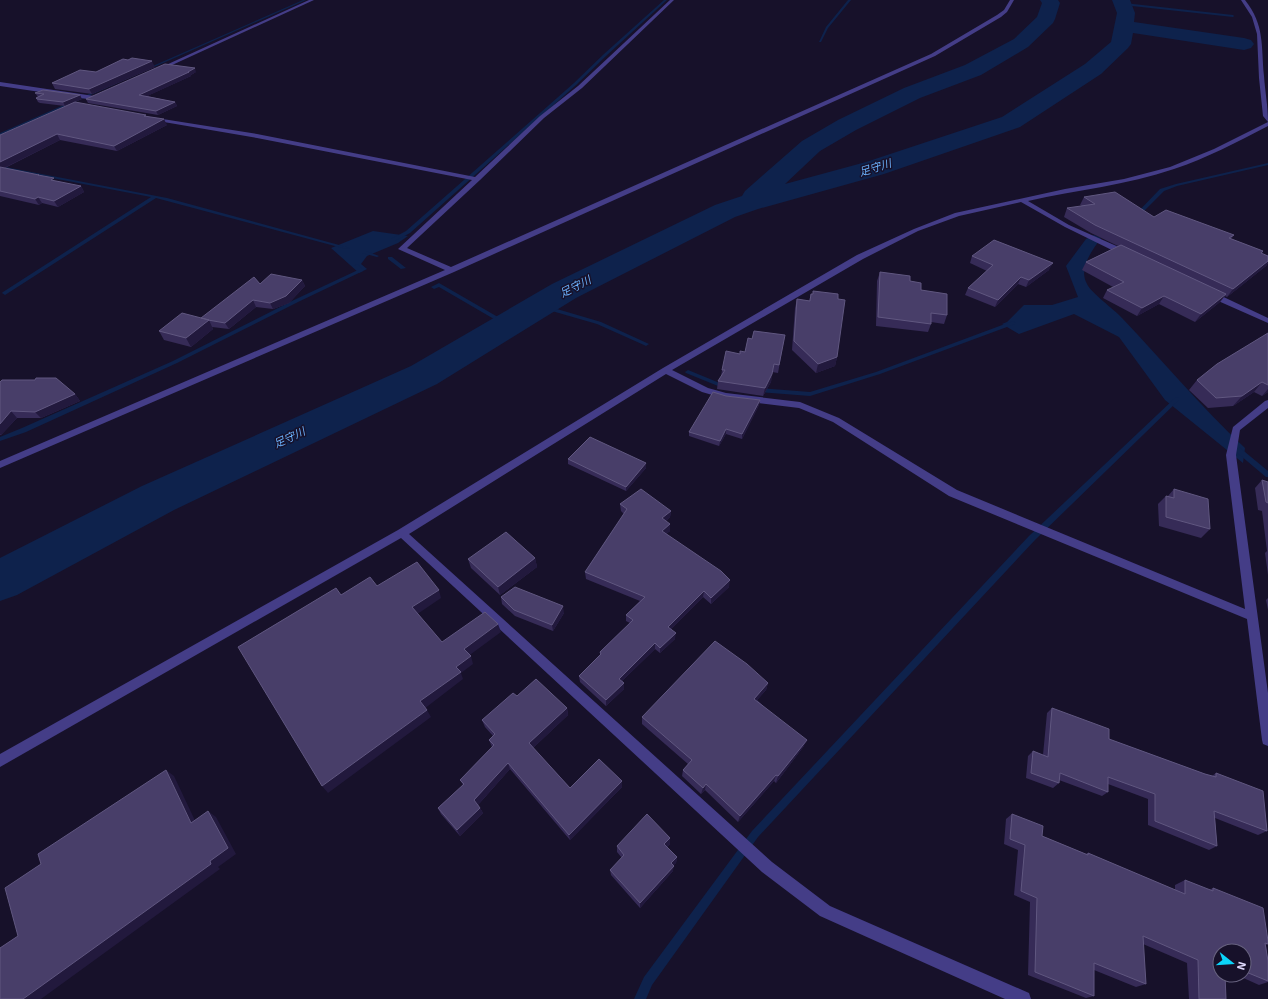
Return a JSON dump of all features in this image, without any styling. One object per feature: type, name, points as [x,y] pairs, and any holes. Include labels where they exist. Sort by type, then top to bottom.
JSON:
[{"type":"street","points":[[152,72],[312,0]]},
{"type":"street","points":[[451,270],[402,249],[542,118],[580,87],[672,0]]},
{"type":"street","points":[[0,465],[451,270],[933,55],[999,16],[1006,11],[1012,0]]},
{"type":"street","points":[[1243,0],[1257,21],[1261,33],[1261,74],[1266,116],[1268,120]]},
{"type":"street","points":[[0,84],[92,98]]},
{"type":"street","points":[[84,103],[101,95]]},
{"type":"street","points":[[148,117],[257,136],[476,179]]},
{"type":"street","points":[[0,761],[402,533],[666,370],[860,258],[916,230],[957,214],[1022,200],[1125,181],[1172,168],[1216,150],[1268,124]]},
{"type":"street","points":[[1022,200],[1048,216],[1135,258]]},
{"type":"street","points":[[1205,291],[1268,321]]},
{"type":"street","points":[[666,370],[706,390],[726,396],[800,405],[817,411],[836,420],[953,493],[1253,617]]},
{"type":"street","points":[[1268,403],[1236,429],[1231,455],[1268,740]]},
{"type":"street","points":[[402,533],[767,868],[825,911],[1023,999]]},
{"type":"water","points":[[373,231],[408,236],[398,243],[367,256],[361,264],[367,269],[359,273],[331,248]]},
{"type":"water","points":[[1094,235],[1101,238],[1090,254],[1085,266],[1085,278],[1089,288],[1122,318],[1245,448],[1243,463],[1165,400],[1119,337],[1074,314],[1019,334],[1002,324],[1007,322],[1024,305],[1052,305],[1078,297],[1066,266],[1086,239]]},
{"type":"building","points":[[132,58],[152,61],[89,89],[52,83],[80,70],[96,72],[123,59],[128,60]]},
{"type":"building","points":[[165,64],[195,68],[139,95],[175,102],[156,111],[86,99]]},
{"type":"building","points":[[43,90],[80,95],[63,102],[37,99],[36,98],[44,94],[35,93]]},
{"type":"building","points":[[75,102],[164,119],[114,146],[57,134],[0,162],[0,135]]},
{"type":"building","points":[[0,167],[54,178],[51,180],[81,186],[54,201],[38,197],[35,199],[0,191]]},
{"type":"building","points":[[1115,192],[1154,217],[1166,210],[1234,235],[1229,238],[1263,251],[1261,253],[1268,256],[1268,261],[1233,289],[1095,225],[1067,208],[1095,204],[1084,197]]},
{"type":"building","points":[[994,240],[1053,263],[1029,280],[1021,277],[998,300],[968,288],[993,265],[972,256]]},
{"type":"building","points":[[1121,245],[1226,294],[1201,314],[1164,296],[1142,308],[1107,290],[1124,282],[1086,262]]},
{"type":"building","points":[[880,272],[910,276],[910,281],[921,283],[921,290],[947,294],[947,315],[931,313],[931,324],[878,317]]},
{"type":"building","points":[[271,274],[302,280],[286,296],[270,303],[253,300],[225,323],[201,318],[254,277],[260,284]]},
{"type":"building","points":[[813,291],[838,294],[838,299],[845,300],[837,357],[818,364],[794,341],[797,299],[810,301]]},
{"type":"building","points":[[182,313],[209,320],[186,338],[159,331]]},
{"type":"building","points":[[754,331],[785,335],[779,365],[774,364],[772,374],[765,388],[718,381],[725,370],[722,370],[726,351],[740,354],[740,351],[745,352],[748,338],[752,339]]},
{"type":"building","points":[[1268,333],[1268,385],[1262,382],[1242,396],[1216,398],[1197,380],[1217,364]]},
{"type":"building","points":[[36,378],[56,378],[75,394],[35,412],[11,411],[0,424],[0,382],[2,380],[35,380]]},
{"type":"building","points":[[713,392],[726,396],[760,400],[742,434],[726,429],[720,441],[689,432]]},
{"type":"building","points":[[590,437],[646,463],[626,487],[568,459]]},
{"type":"building","points":[[1262,480],[1268,482],[1268,503],[1266,502]]},
{"type":"building","points":[[641,489],[671,511],[662,518],[670,524],[662,531],[721,571],[730,580],[711,598],[704,591],[668,627],[676,633],[660,648],[655,643],[619,679],[624,683],[606,700],[579,676],[601,654],[600,652],[633,620],[626,615],[645,597],[585,572],[627,509],[620,504]]},
{"type":"building","points":[[1174,489],[1208,499],[1210,529],[1166,517],[1166,496],[1174,498]]},
{"type":"building","points":[[506,532],[535,558],[498,587],[468,559]]},
{"type":"building","points":[[417,562],[439,590],[412,607],[442,642],[485,612],[498,624],[464,649],[471,656],[456,667],[461,672],[420,701],[427,710],[322,786],[238,647],[336,588],[341,595],[370,577],[377,586]]},
{"type":"building","points":[[515,587],[563,606],[552,625],[514,610],[501,597]]},
{"type":"building","points":[[715,641],[747,664],[768,683],[754,699],[807,740],[778,776],[776,775],[740,816],[706,784],[703,788],[683,770],[692,760],[642,717]]},
{"type":"building","points":[[536,679],[567,708],[529,743],[570,788],[599,759],[622,781],[569,835],[508,763],[474,800],[480,808],[457,830],[438,808],[464,784],[460,780],[494,745],[489,740],[495,734],[482,720],[513,693],[517,696]]},
{"type":"building","points":[[1052,708],[1109,729],[1109,739],[1205,774],[1216,777],[1216,773],[1263,791],[1267,831],[1214,811],[1217,846],[1155,821],[1155,794],[1108,777],[1108,792],[1060,773],[1059,783],[1031,773],[1033,751],[1048,757]]},
{"type":"building","points":[[166,770],[191,823],[208,811],[228,848],[210,861],[211,864],[23,999],[0,999],[0,948],[18,936],[5,888],[41,864],[38,854]]},
{"type":"building","points":[[647,814],[670,838],[664,844],[677,857],[671,863],[674,866],[640,903],[610,870],[624,855],[617,846]]},
{"type":"building","points":[[1012,814],[1043,826],[1042,836],[1088,855],[1088,853],[1185,894],[1185,880],[1213,891],[1213,888],[1263,908],[1268,941],[1268,944],[1265,943],[1268,961],[1268,981],[1252,974],[1252,943],[1212,943],[1212,983],[1225,983],[1226,999],[1199,999],[1198,960],[1143,936],[1146,984],[1094,963],[1094,996],[1035,972],[1037,898],[1021,891],[1025,845],[1010,839]]},
{"type":"waterway","points":[[0,134],[305,0]]},
{"type":"waterway","points":[[393,240],[408,232],[575,84],[666,0]]},
{"type":"waterway","points":[[820,41],[827,28],[850,0]]},
{"type":"waterway","points":[[755,197],[811,146],[847,125],[912,93],[973,70],[1021,43],[1046,19],[1051,3],[1049,0]]},
{"type":"waterway","name":"足守川","points":[[1121,0],[1126,13],[1124,26]]},
{"type":"waterway","points":[[1124,4],[1233,16]]},
{"type":"waterway","name":"足守川","points":[[0,581],[158,498],[424,375],[564,291],[725,211],[748,203],[875,168],[1011,122],[1093,69],[1121,44],[1124,26]]},
{"type":"waterway","points":[[1124,26],[1244,44]]},
{"type":"waterway","points":[[1137,215],[1162,190],[1176,185],[1268,164]]},
{"type":"waterway","points":[[0,167],[167,199],[348,248]]},
{"type":"waterway","points":[[5,293],[155,197]]},
{"type":"waterway","points":[[364,252],[377,256]]},
{"type":"waterway","points":[[390,258],[403,268]]},
{"type":"waterway","points":[[0,439],[24,430],[175,362],[361,270],[357,266]]},
{"type":"waterway","points":[[434,287],[439,285],[508,325]]},
{"type":"waterway","points":[[540,306],[599,323],[646,344]]},
{"type":"waterway","points":[[758,390],[810,394],[878,373],[1013,323]]},
{"type":"waterway","points":[[688,372],[725,387]]},
{"type":"waterway","points":[[640,999],[648,981],[755,834],[1032,538],[1177,399]]},
{"type":"waterway","points":[[1237,449],[1268,475]]}]
